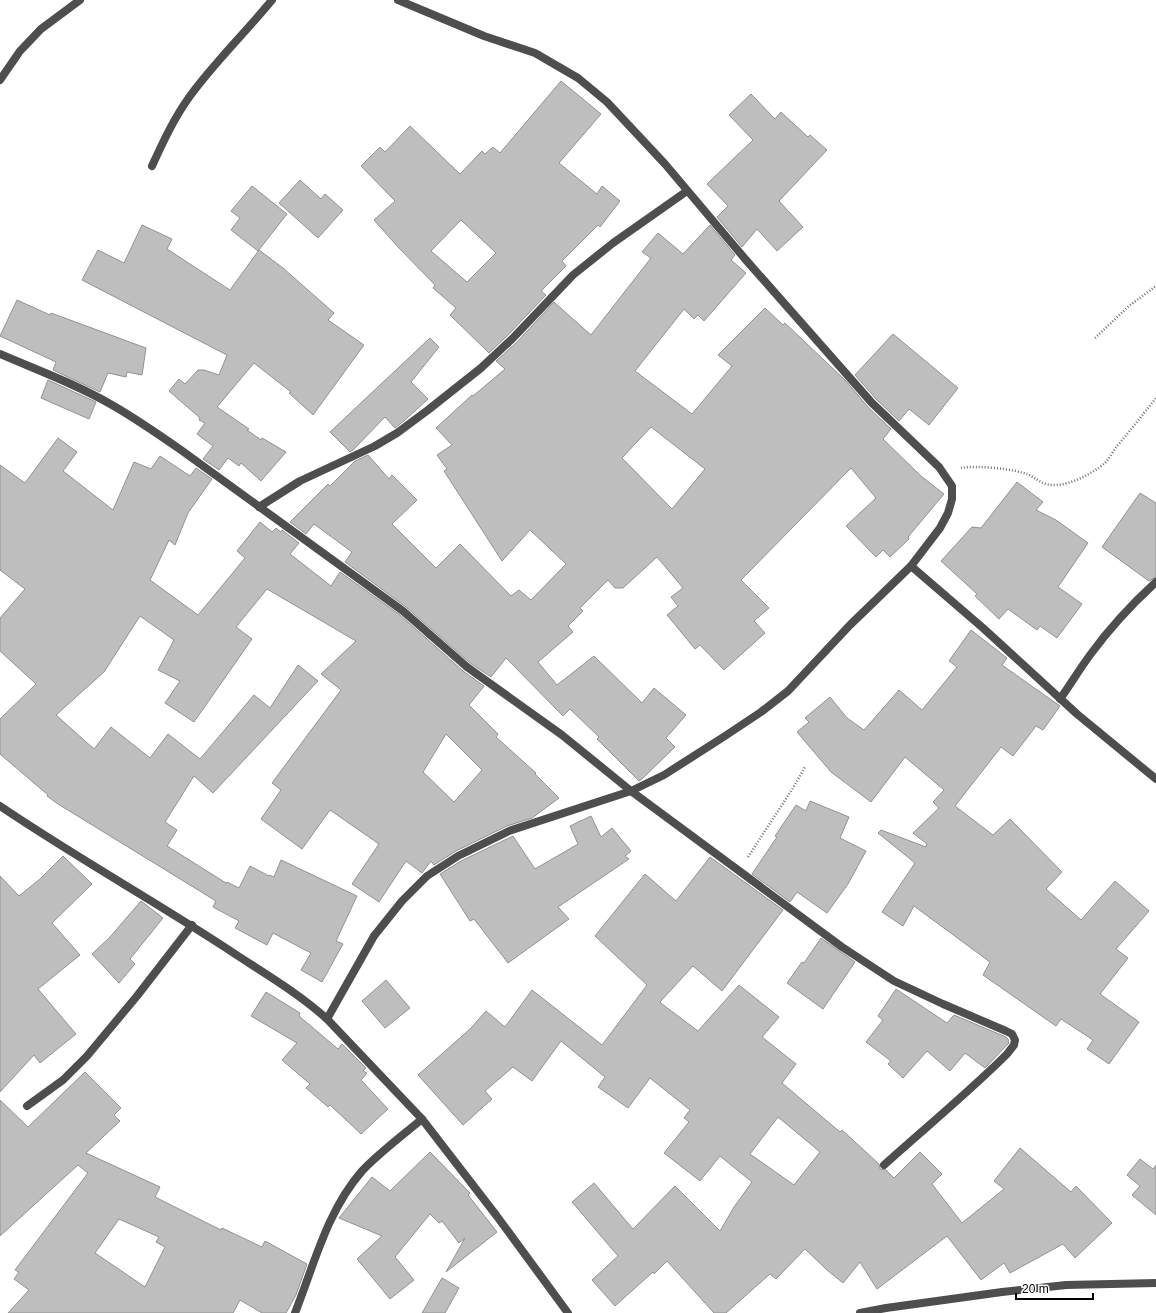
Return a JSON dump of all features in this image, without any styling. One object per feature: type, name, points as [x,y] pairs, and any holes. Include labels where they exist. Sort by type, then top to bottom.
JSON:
[{"type":"street","points":[[0,80],[20,51],[41,29],[80,0]]},
{"type":"street","points":[[152,166],[172,124],[189,97],[211,69],[272,0]]},
{"type":"street","points":[[327,1019],[374,936],[402,901],[427,876],[458,856],[509,831],[631,791],[664,775],[761,712],[788,691],[850,625],[911,566],[940,528],[948,513],[952,499],[952,486],[940,467],[872,403],[778,297],[665,164],[607,102],[578,78],[535,53],[484,36],[398,0]]},
{"type":"street","points":[[259,507],[300,481],[375,446],[397,433],[481,368],[512,339],[573,275],[613,243],[687,191]]},
{"type":"street","points":[[0,354],[66,382],[110,404],[145,425],[181,450],[403,611],[467,667],[562,735],[631,791],[794,912],[878,971],[924,996],[1012,1034],[1015,1040],[1014,1045],[989,1072],[956,1103],[911,1140],[884,1165]]},
{"type":"street","points":[[911,566],[983,628],[1100,734],[1156,779]]},
{"type":"street","points":[[1060,699],[1090,655],[1108,633],[1140,597],[1156,582]]},
{"type":"street","points":[[0,806],[115,880],[192,925],[266,972],[307,1002],[327,1019],[422,1119],[496,1215],[568,1313]]},
{"type":"street","points":[[27,1106],[63,1080],[87,1056],[137,996],[192,925]]},
{"type":"street","points":[[295,1313],[332,1218],[346,1191],[374,1159],[422,1119]]},
{"type":"street","points":[[860,1313],[929,1302],[1066,1285],[1156,1283]]},
{"type":"path","points":[[1095,338],[1129,306],[1156,286]]},
{"type":"path","points":[[943,473],[962,467],[998,469],[1026,474],[1048,485],[1058,486],[1093,472],[1106,462],[1116,447],[1156,398]]},
{"type":"path","points":[[739,870],[793,788],[805,766]]},
{"type":"building","points":[[561,81],[601,114],[559,163],[597,194],[602,186],[620,201],[600,227],[598,225],[562,261],[566,266],[541,291],[546,295],[489,353],[450,315],[456,308],[433,288],[435,285],[374,220],[395,201],[361,166],[380,147],[385,152],[410,126],[460,174],[482,151],[485,154],[493,147],[500,153]],"holes":[[[461,220],[496,253],[467,282],[431,251]]]},
{"type":"building","points":[[751,94],[775,119],[781,112],[808,137],[810,135],[827,150],[779,201],[803,227],[777,251],[757,229],[742,247],[717,217],[728,206],[707,184],[753,140],[729,115]]},
{"type":"building","points":[[300,180],[321,199],[325,194],[343,210],[318,238],[279,203]]},
{"type":"building","points":[[252,186],[287,214],[258,251],[231,230],[240,218],[231,211]]},
{"type":"building","points":[[142,225],[172,239],[167,249],[230,290],[259,250],[283,268],[334,313],[328,320],[364,345],[313,415],[289,393],[291,392],[254,363],[217,407],[249,429],[247,430],[261,440],[262,438],[286,452],[261,481],[241,463],[239,466],[228,458],[219,470],[203,459],[213,446],[197,434],[205,423],[199,420],[200,418],[169,391],[179,379],[185,384],[198,370],[204,370],[219,375],[227,355],[82,280],[98,250],[124,263]]},
{"type":"building","points":[[710,225],[735,255],[731,260],[746,273],[704,321],[698,315],[694,319],[684,309],[635,371],[692,414],[732,366],[718,355],[765,308],[783,325],[785,323],[846,381],[868,407],[891,429],[883,439],[921,476],[944,494],[908,537],[909,539],[890,557],[883,550],[876,557],[846,526],[876,498],[851,468],[741,580],[769,608],[754,621],[765,633],[724,670],[700,645],[695,649],[667,615],[678,606],[671,597],[683,588],[657,557],[623,588],[615,588],[608,580],[580,608],[583,611],[568,626],[573,632],[538,662],[557,685],[594,656],[642,703],[654,688],[686,715],[666,738],[675,747],[639,781],[597,739],[599,737],[570,709],[563,716],[506,658],[491,677],[470,663],[406,607],[345,562],[352,552],[314,524],[306,534],[290,522],[328,484],[330,486],[355,461],[368,455],[389,479],[392,475],[417,500],[392,524],[436,568],[460,544],[511,596],[519,590],[531,600],[566,564],[530,530],[502,561],[444,471],[447,469],[437,455],[452,445],[436,428],[472,395],[473,396],[505,369],[496,361],[516,343],[554,302],[591,335],[651,258],[642,252],[658,233],[683,254]],"holes":[[[651,427],[705,469],[672,509],[622,458]]]},
{"type":"building","points":[[17,300],[50,315],[51,313],[146,348],[142,375],[127,372],[126,377],[108,373],[100,392],[53,370],[56,362],[0,336]]},
{"type":"building","points":[[893,334],[958,388],[929,425],[909,409],[899,421],[876,399],[855,375]]},
{"type":"building","points":[[430,338],[439,347],[411,382],[428,399],[395,428],[385,417],[350,452],[330,432]]},
{"type":"building","points":[[48,380],[96,402],[89,419],[41,398]]},
{"type":"building","points":[[58,438],[77,452],[63,471],[113,510],[134,462],[151,469],[160,456],[190,476],[196,468],[212,479],[188,513],[175,545],[169,540],[150,580],[198,615],[245,558],[237,551],[260,522],[272,532],[276,528],[281,532],[282,530],[299,543],[290,554],[331,586],[340,572],[400,615],[463,671],[484,686],[469,705],[498,734],[496,737],[536,773],[535,774],[559,798],[532,818],[507,826],[456,851],[434,865],[431,861],[422,873],[406,861],[379,902],[352,884],[379,844],[330,810],[302,849],[261,819],[281,790],[272,783],[341,690],[321,674],[356,641],[267,589],[236,627],[252,639],[194,722],[165,703],[180,681],[158,670],[174,640],[140,616],[104,672],[56,715],[94,749],[111,727],[150,758],[168,734],[200,759],[254,695],[270,708],[298,665],[318,681],[213,793],[194,776],[165,822],[177,830],[167,846],[226,883],[227,882],[239,888],[250,866],[274,877],[281,860],[357,896],[336,941],[343,944],[322,982],[301,970],[311,953],[273,933],[267,945],[235,928],[239,921],[213,907],[216,901],[58,804],[0,754],[0,719],[36,684],[0,651],[0,618],[25,589],[0,570],[0,465],[25,483]],"holes":[[[446,734],[482,770],[454,802],[423,772]]]},
{"type":"building","points":[[1017,482],[1043,502],[1036,510],[1056,520],[1088,543],[1058,587],[1082,604],[1057,638],[1040,626],[1037,630],[1008,609],[999,619],[975,596],[977,594],[941,561],[972,527],[981,528]]},
{"type":"building","points":[[1140,493],[1156,503],[1156,577],[1149,581],[1102,547]]},
{"type":"building","points":[[971,630],[1007,658],[1002,665],[1060,706],[1043,730],[1036,726],[1013,756],[1001,747],[955,806],[993,835],[1010,819],[1062,872],[1046,889],[1081,920],[1115,881],[1149,911],[1116,949],[1128,958],[1100,994],[1139,1022],[1109,1064],[1087,1049],[1093,1040],[1061,1019],[1056,1026],[983,975],[990,962],[914,906],[903,926],[882,912],[915,863],[878,833],[881,830],[926,847],[927,844],[913,833],[939,808],[933,802],[944,790],[905,757],[871,802],[831,772],[797,732],[809,722],[805,718],[830,697],[847,718],[864,730],[899,690],[922,710],[957,667],[949,661]]},
{"type":"building","points":[[810,801],[849,817],[840,838],[866,851],[848,884],[827,913],[797,892],[790,902],[752,874],[796,805],[806,811]]},
{"type":"building","points":[[591,816],[601,837],[612,828],[631,851],[625,856],[629,859],[558,907],[569,919],[508,963],[474,919],[470,921],[440,874],[461,861],[513,836],[535,869],[578,844],[570,826]]},
{"type":"building","points":[[63,856],[92,884],[52,923],[80,955],[38,989],[76,1034],[40,1063],[34,1055],[0,1092],[0,876],[19,896],[40,879]]},
{"type":"building","points":[[710,857],[783,910],[722,991],[693,966],[660,1002],[698,1031],[739,985],[779,1017],[762,1037],[796,1064],[782,1083],[840,1132],[842,1130],[879,1164],[880,1169],[886,1170],[894,1178],[920,1152],[942,1174],[932,1184],[962,1223],[1004,1189],[994,1181],[1020,1148],[1071,1192],[1076,1186],[1112,1223],[1075,1258],[1063,1244],[1010,1273],[1004,1263],[981,1280],[947,1236],[877,1289],[860,1262],[843,1283],[805,1249],[776,1279],[770,1274],[726,1313],[714,1313],[667,1261],[654,1274],[653,1272],[615,1306],[592,1280],[618,1256],[572,1202],[594,1183],[633,1229],[675,1186],[720,1231],[734,1207],[752,1182],[720,1156],[700,1181],[664,1153],[689,1122],[684,1118],[690,1110],[650,1078],[628,1108],[598,1087],[605,1077],[561,1041],[532,1081],[513,1067],[485,1091],[492,1099],[463,1125],[418,1075],[470,1029],[486,1011],[505,1027],[532,990],[602,1045],[647,985],[595,936],[645,874],[676,901]],"holes":[[[778,1117],[820,1152],[794,1185],[750,1154]]]},
{"type":"building","points":[[141,901],[163,918],[130,959],[135,964],[119,983],[92,954],[110,937]]},
{"type":"building","points":[[821,938],[855,962],[823,1009],[787,983],[802,962],[804,963]]},
{"type":"building","points":[[386,980],[410,1008],[385,1028],[362,1001]]},
{"type":"building","points":[[896,989],[947,1023],[954,1015],[1006,1037],[1009,1043],[985,1068],[965,1053],[950,1071],[927,1051],[903,1078],[888,1064],[891,1061],[866,1042],[883,1020],[878,1016]]},
{"type":"building","points":[[266,992],[300,1013],[299,1016],[338,1049],[342,1044],[366,1068],[363,1071],[367,1073],[361,1080],[388,1109],[361,1134],[330,1105],[328,1107],[306,1088],[310,1084],[282,1060],[297,1043],[251,1016]]},
{"type":"building","points":[[85,1072],[121,1108],[114,1115],[120,1121],[86,1153],[160,1187],[155,1197],[221,1230],[222,1228],[262,1247],[265,1241],[307,1264],[296,1295],[286,1313],[262,1313],[240,1300],[233,1313],[8,1313],[29,1290],[14,1279],[19,1272],[15,1270],[88,1173],[78,1165],[0,1236],[0,1100],[28,1127]],"holes":[[[119,1219],[159,1237],[156,1242],[165,1247],[145,1287],[95,1253]]]},
{"type":"building","points":[[430,1152],[470,1193],[468,1195],[497,1232],[446,1272],[465,1238],[459,1243],[442,1221],[439,1223],[430,1214],[395,1257],[414,1280],[390,1299],[357,1259],[382,1236],[339,1218],[372,1177],[390,1191]]},
{"type":"building","points":[[1140,1159],[1153,1169],[1156,1165],[1156,1215],[1132,1195],[1140,1186],[1127,1175]]},
{"type":"building","points":[[442,1278],[459,1288],[445,1313],[422,1313]]}]
